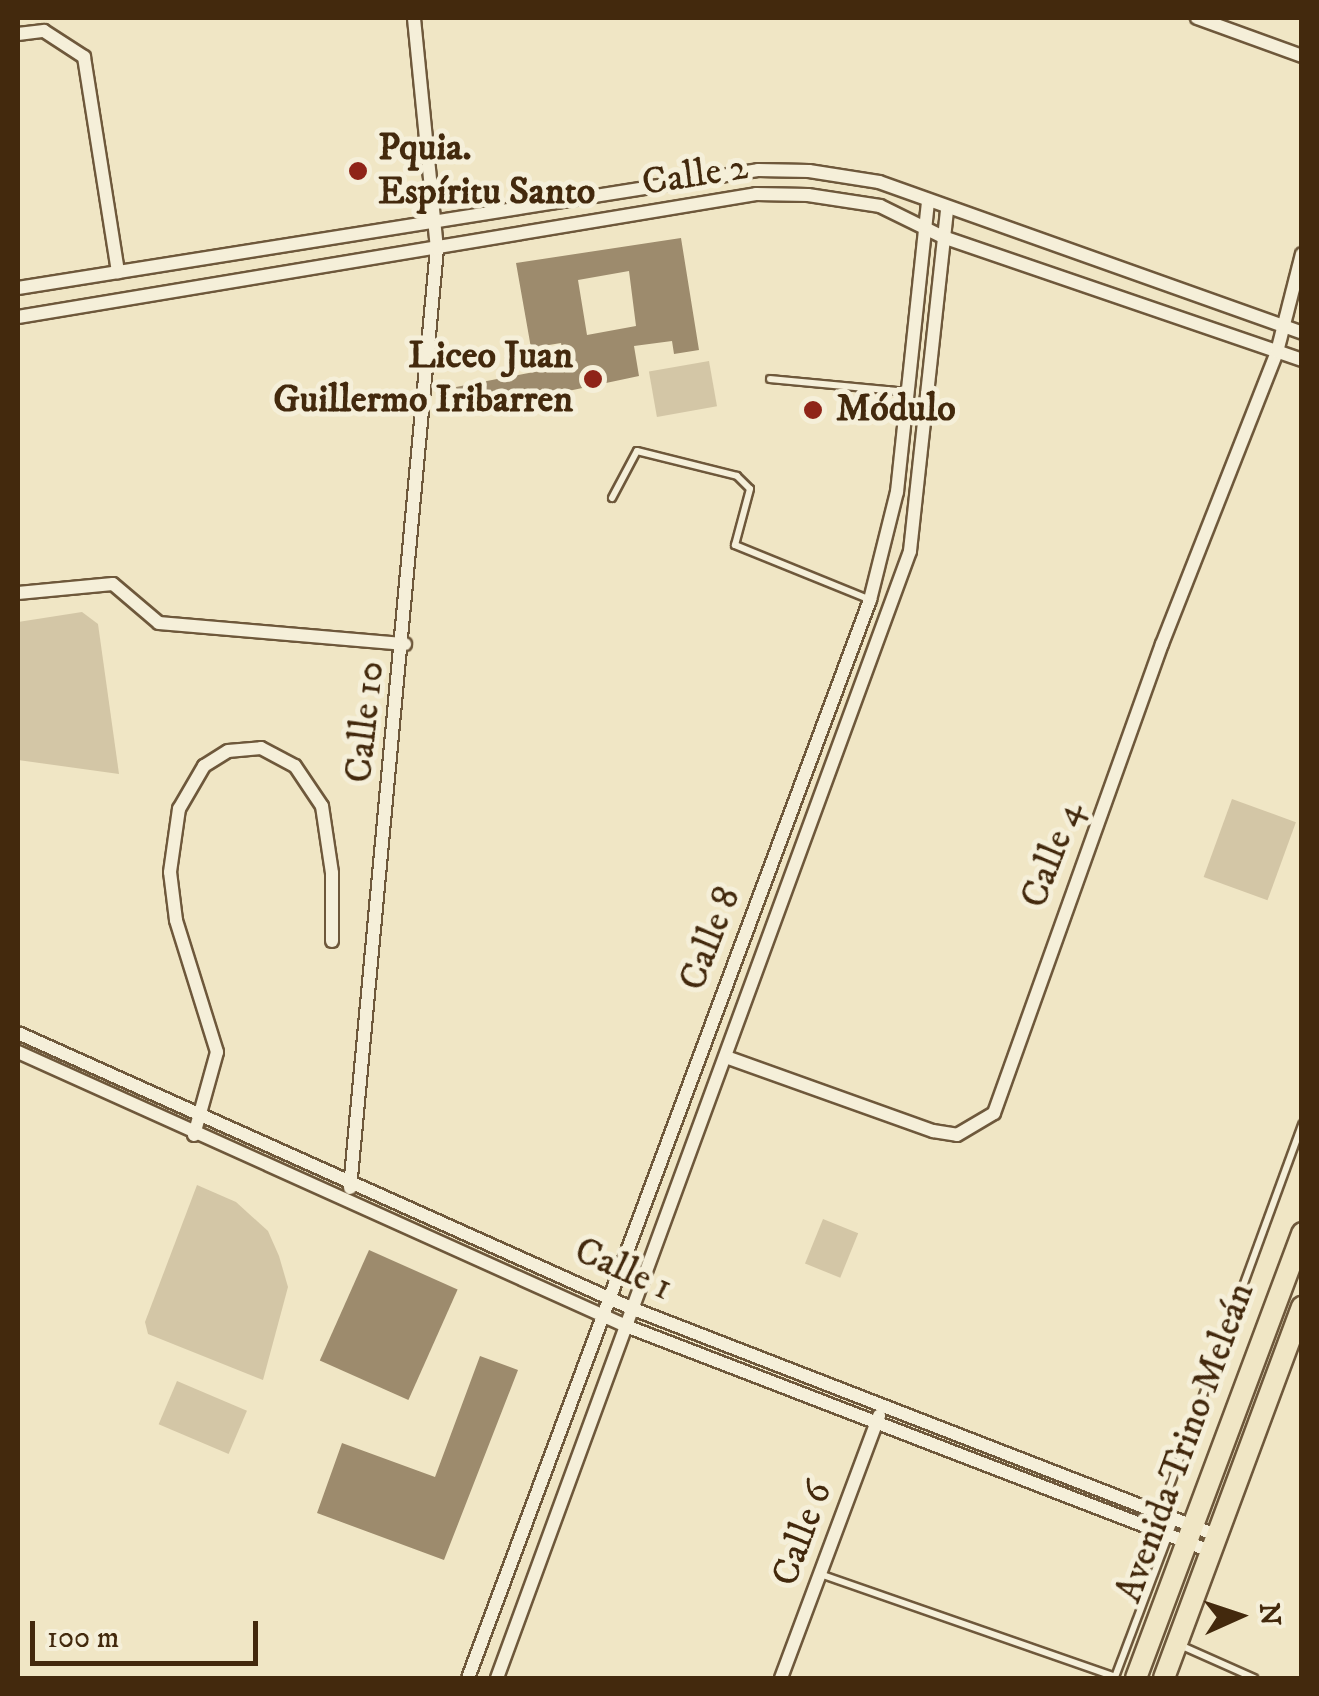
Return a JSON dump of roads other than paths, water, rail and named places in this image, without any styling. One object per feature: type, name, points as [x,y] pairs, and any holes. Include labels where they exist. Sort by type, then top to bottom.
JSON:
[{"type":"main road","name":"Avenida Trino Meleán","points":[[1122,1678],[1176,1530],[1302,1233]]},
{"type":"main road","name":"Avenida Trino Meleán","points":[[1164,1678],[1302,1307]]},
{"type":"street","name":"Calle 10","points":[[346,1200],[352,1183],[405,644],[437,249],[414,18]]},
{"type":"street","points":[[1197,18],[1302,56]]},
{"type":"street","points":[[18,34],[44,31],[84,57],[118,272]]},
{"type":"street","name":"Calle 2","points":[[18,288],[758,170],[879,182],[1302,333]]},
{"type":"street","name":"Calle 2","points":[[18,317],[756,194],[880,206],[943,236],[1302,360]]},
{"type":"street","name":"Calle 8","points":[[468,1678],[870,600],[897,492],[928,201]]},
{"type":"street","name":"Calle 8","points":[[496,1678],[910,551],[947,209]]},
{"type":"street","name":"Calle 4","points":[[726,1057],[933,1130],[957,1135],[994,1113],[1162,644],[1278,352],[1302,254]]},
{"type":"street","points":[[18,593],[113,584],[159,623],[405,644]]},
{"type":"street","points":[[194,1135],[217,1052],[181,936],[170,872],[179,808],[204,766],[228,751],[261,748],[295,766],[322,806],[332,874],[332,941]]},
{"type":"street","name":"Calle 1","points":[[18,1033],[631,1308],[881,1409],[1160,1513],[1176,1530]]},
{"type":"street","name":"Calle 1","points":[[18,1052],[194,1135],[626,1326],[876,1424],[1213,1543]]},
{"type":"street","name":"Calle 6","points":[[782,1678],[881,1409]]},
{"type":"lane","points":[[770,378],[909,392]]},
{"type":"lane","points":[[612,498],[637,452],[736,476],[750,489],[735,544],[870,600]]},
{"type":"lane","points":[[1160,1513],[1302,1124]]},
{"type":"lane","points":[[820,1574],[1122,1678]]},
{"type":"lane","points":[[1176,1644],[1254,1678]]},
{"type":"place","name":"Pquia. Espíritu Santo","points":[[358,171]]},
{"type":"place","name":"Liceo Juan Guillermo Iribarren","points":[[593,379]]},
{"type":"place","name":"Módulo","points":[[813,410]]}]
